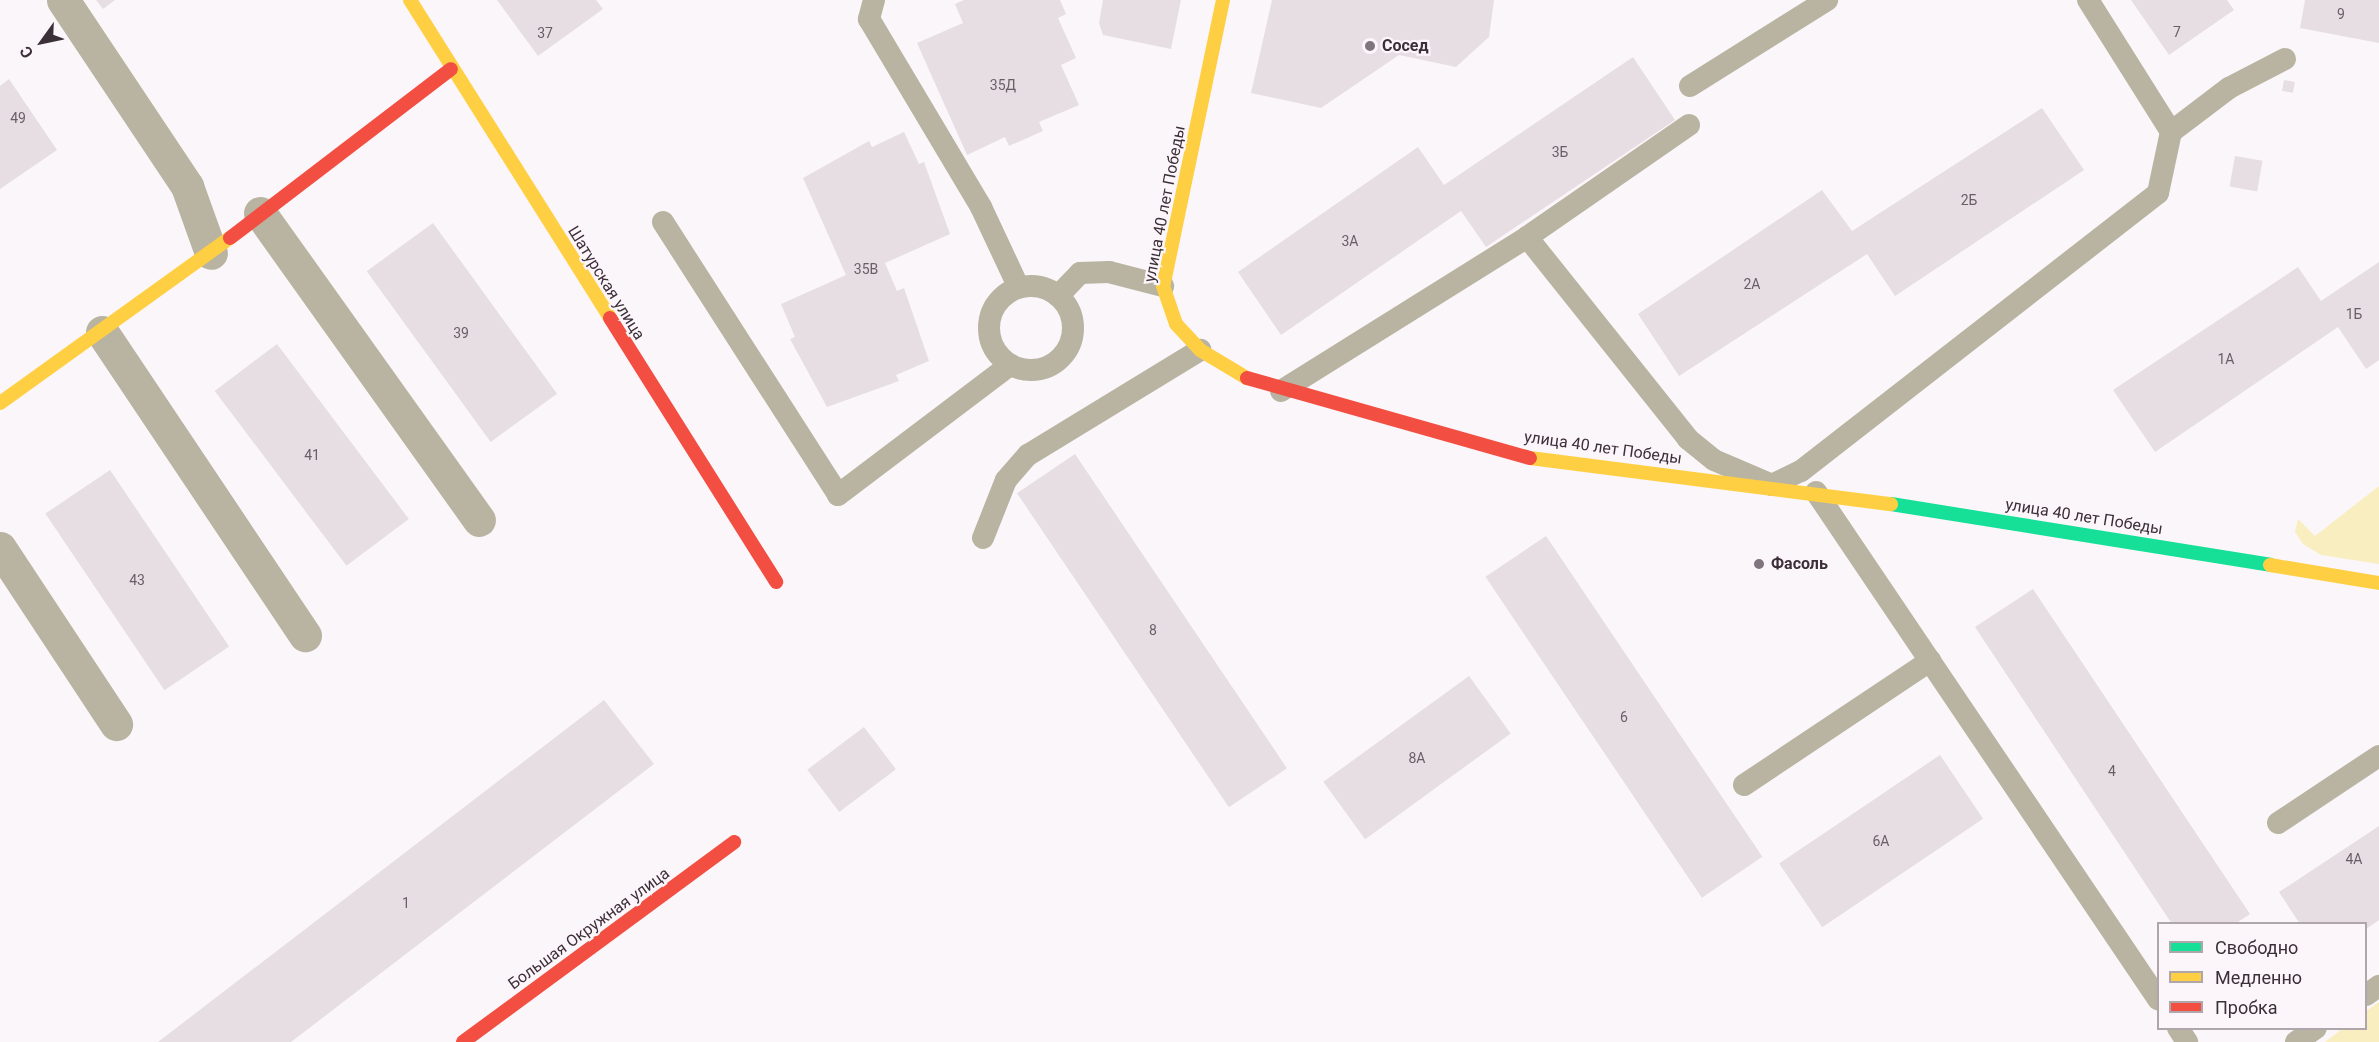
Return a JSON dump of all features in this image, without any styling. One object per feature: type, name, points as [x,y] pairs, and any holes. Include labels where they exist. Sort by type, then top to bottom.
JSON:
[{"type":"street","points":[[63,0],[187,186],[211,253]]},
{"type":"street","name":"Шатурская улица","points":[[410,0],[451,69],[776,582]]},
{"type":"street","name":"улица 40 лет Победы","points":[[1223,0],[1163,286],[1176,324],[1200,350],[1234,374],[1281,391],[1539,460],[1772,485],[2379,584]]},
{"type":"street","points":[[0,403],[211,253],[260,213],[451,69]]},
{"type":"street","points":[[260,213],[479,520]]},
{"type":"street","points":[[102,332],[305,634]]},
{"type":"street","points":[[0,549],[116,724]]},
{"type":"street","name":"Большая Окружная улица","points":[[463,1042],[734,842]]},
{"type":"lane","points":[[874,0],[869,19],[981,207],[1019,288]]},
{"type":"lane","points":[[1690,86],[1827,0]]},
{"type":"lane","points":[[2088,0],[2171,132]]},
{"type":"lane","points":[[1527,237],[1688,439],[1714,460],[1772,485],[1801,471],[2158,193],[2171,132],[2229,88],[2285,59]]},
{"type":"lane","points":[[1281,391],[1527,237],[1689,125]]},
{"type":"lane","points":[[663,222],[838,495],[1010,365]]},
{"type":"lane","points":[[1058,296],[1080,273],[1109,272],[1163,286]]},
{"type":"lane","points":[[1032,286],[1058,296],[1073,319],[1071,340],[1062,358],[1037,370],[1010,365],[999,356],[989,330],[996,304],[1019,288],[1032,286]]},
{"type":"lane","points":[[983,538],[1006,480],[1028,455],[1200,350]]},
{"type":"lane","points":[[1816,492],[2157,998]]},
{"type":"lane","points":[[1744,785],[1930,661]]},
{"type":"lane","points":[[2278,823],[2379,756]]},
{"type":"lane","points":[[2296,1042],[2314,1030]]},
{"type":"shaded area","points":[[2379,486],[2379,564],[2321,555],[2303,544],[2295,532],[2298,519],[2315,536]]},
{"type":"shaded area","points":[[2379,1002],[2379,1042],[2325,1042],[2341,1030],[2367,1030],[2367,1010]]},
{"type":"building","points":[[96,0],[115,0],[103,9]]},
{"type":"building","points":[[497,0],[596,0],[603,9],[538,56]]},
{"type":"building","points":[[964,0],[1060,0],[1066,14],[1058,18],[1076,58],[1061,65],[1079,105],[1039,122],[1043,131],[1009,146],[1005,137],[967,155],[917,43],[963,23],[955,4]]},
{"type":"building","points":[[1103,0],[1181,0],[1171,49],[1103,35],[1099,23]]},
{"type":"building","name":"Сосед","points":[[1272,0],[1494,0],[1489,37],[1456,67],[1399,55],[1321,108],[1251,93]]},
{"type":"building","points":[[2131,0],[2227,0],[2234,10],[2169,55]]},
{"type":"building","points":[[2305,0],[2379,0],[2379,43],[2300,28]]},
{"type":"building","points":[[1633,57],[1675,120],[1486,247],[1461,211],[1281,335],[1238,272],[1418,147],[1444,185]]},
{"type":"building","points":[[9,79],[57,150],[0,189],[0,86]]},
{"type":"building","points":[[2284,80],[2295,82],[2293,93],[2282,91]]},
{"type":"building","points":[[2042,108],[2084,170],[1895,296],[1867,254],[1679,376],[1638,314],[1822,190],[1852,231]]},
{"type":"building","points":[[904,132],[919,164],[924,162],[950,234],[885,263],[897,291],[904,288],[929,361],[896,375],[899,381],[827,407],[790,339],[795,337],[781,304],[846,275],[803,178],[869,141],[872,147]]},
{"type":"building","points":[[2235,156],[2263,161],[2257,191],[2230,187]]},
{"type":"building","points":[[433,223],[557,394],[491,442],[367,271]]},
{"type":"building","points":[[2379,262],[2379,360],[2366,369],[2338,327],[2155,452],[2113,390],[2298,267],[2321,301]]},
{"type":"building","points":[[277,344],[409,519],[347,566],[215,391]]},
{"type":"building","points":[[1075,454],[1287,768],[1229,807],[1017,493]]},
{"type":"building","points":[[110,470],[229,647],[164,690],[45,514]]},
{"type":"building","points":[[1546,536],[1762,857],[1702,898],[1485,577]]},
{"type":"building","points":[[2033,589],[2250,914],[2238,922],[2171,922],[1975,627]]},
{"type":"building","points":[[1469,676],[1511,733],[1365,839],[1323,782]]},
{"type":"building","points":[[604,700],[654,764],[291,1042],[158,1042]]},
{"type":"building","points":[[864,727],[896,769],[839,812],[807,770]]},
{"type":"building","points":[[1940,755],[1983,819],[1822,927],[1779,863]]},
{"type":"building","points":[[2379,826],[2379,920],[2367,928],[2367,922],[2299,922],[2279,892]]},
{"type":"traffic: fast","points":[[1891,504],[2270,565]]},
{"type":"traffic: slow","points":[[410,0],[610,318]]},
{"type":"traffic: slow","points":[[1223,0],[1163,286],[1176,324],[1200,350],[1247,378]]},
{"type":"traffic: slow","points":[[0,403],[230,238]]},
{"type":"traffic: slow","points":[[1530,458],[1891,504]]},
{"type":"traffic: slow","points":[[2270,565],[2379,583]]},
{"type":"traffic: jam","points":[[230,238],[451,69]]},
{"type":"traffic: jam","points":[[610,318],[776,582]]},
{"type":"traffic: jam","points":[[1247,378],[1530,458]]},
{"type":"traffic: jam","points":[[463,1042],[734,842]]},
{"type":"place","name":"Сосед","points":[[1370,46]]},
{"type":"place","name":"Фасоль","points":[[1759,564]]}]
